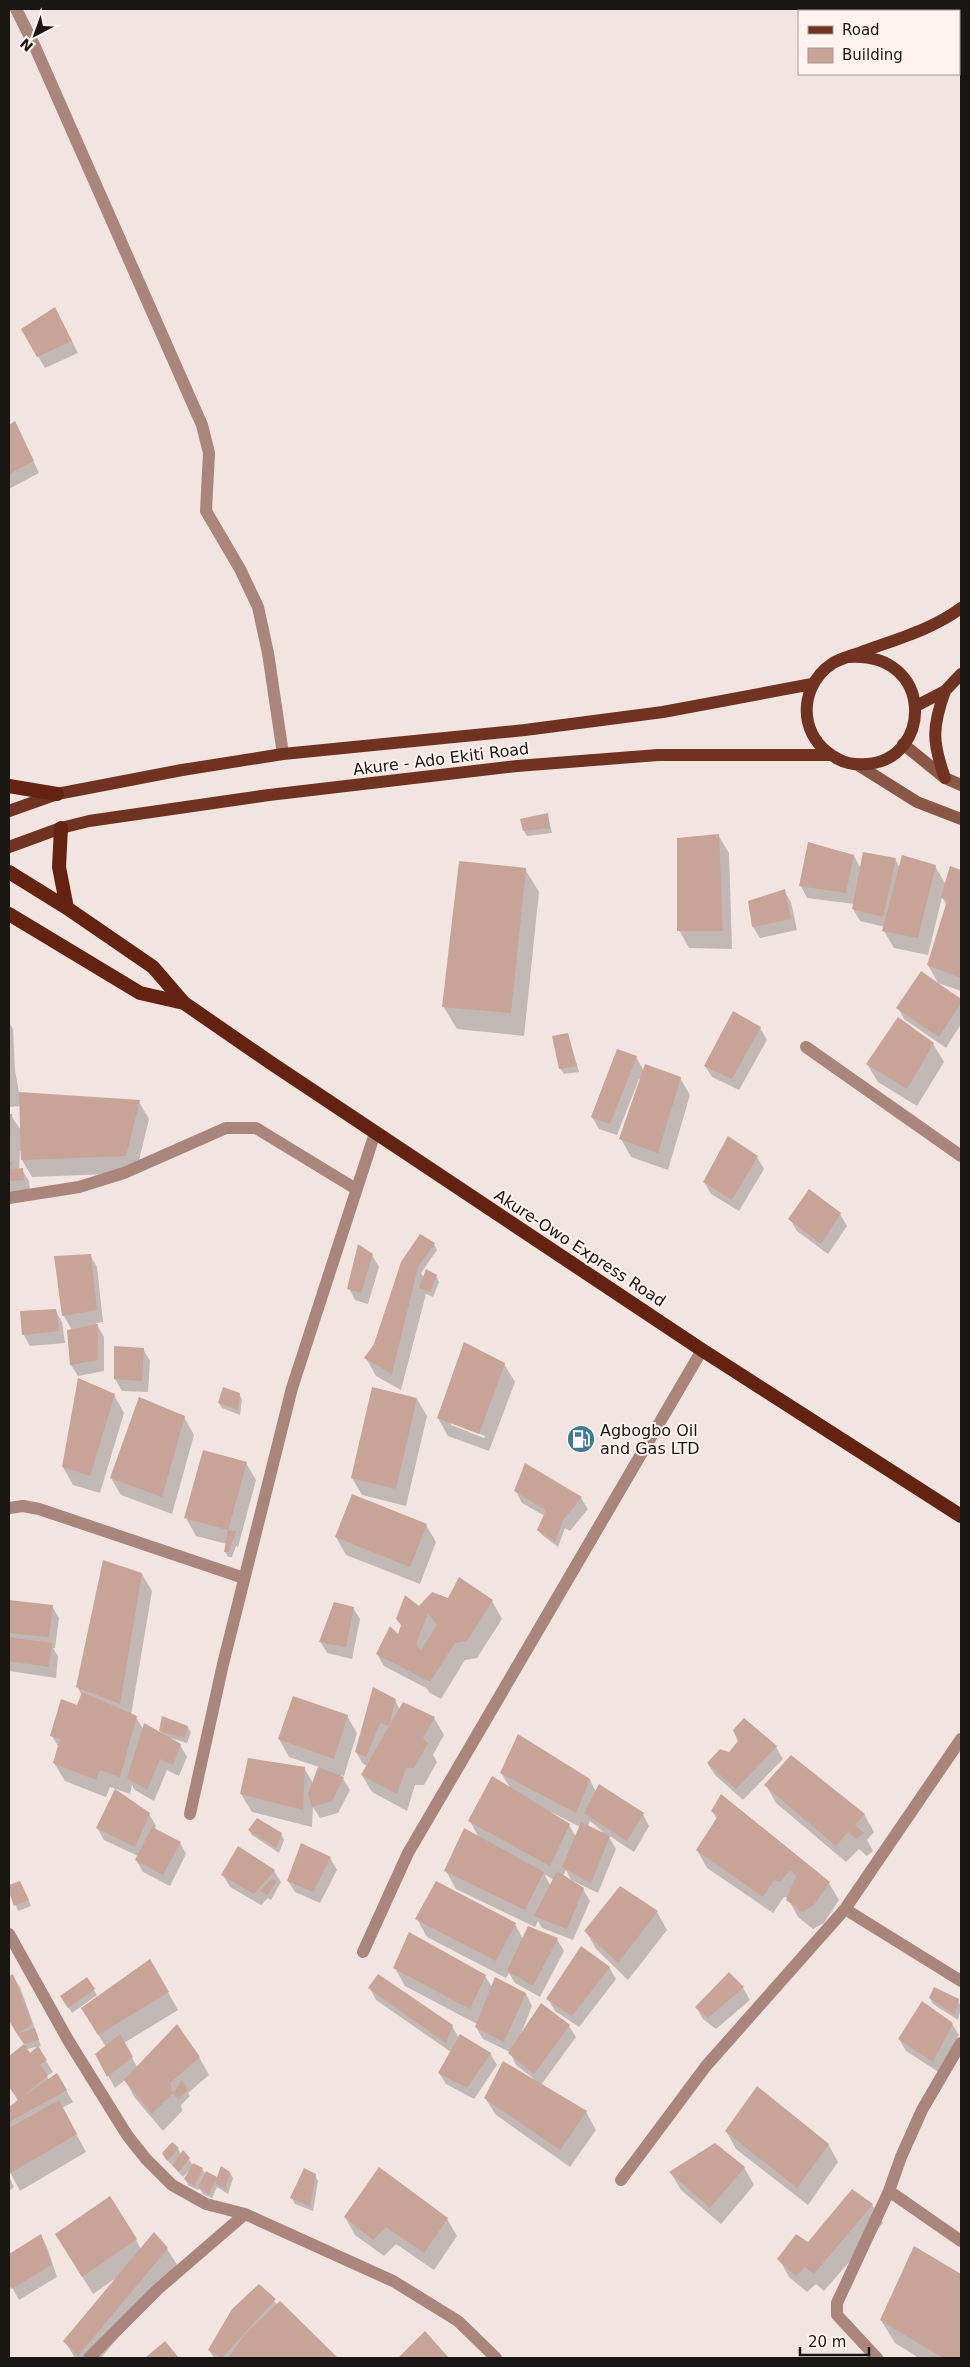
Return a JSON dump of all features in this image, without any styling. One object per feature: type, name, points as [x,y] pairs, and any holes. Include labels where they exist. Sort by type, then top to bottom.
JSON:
[{"type":"highway","points":[[9,786],[57,794]]},
{"type":"highway","points":[[60,828],[59,867],[67,908]]},
{"type":"highway","name":"Akure-Owo Express Road","points":[[9,872],[67,908],[152,967],[184,1003],[375,1133],[702,1350],[961,1516]]},
{"type":"highway","name":"Akure-Owo Express Road","points":[[9,914],[140,993],[184,1003]]},
{"type":"main road","points":[[848,657],[880,658],[893,666],[905,677],[912,690],[916,706],[915,722],[910,736],[888,758],[874,764],[858,765],[843,762],[829,755],[818,744],[810,730],[806,715],[807,699],[812,684],[834,662],[925,628],[961,608]]},
{"type":"main road","points":[[916,706],[945,691],[961,674]]},
{"type":"main road","name":"Akure - Ado Ekiti Road","points":[[9,811],[57,794],[182,770],[283,754],[525,730],[653,714],[812,684]]},
{"type":"main road","points":[[945,691],[936,716],[935,735],[938,756],[945,778]]},
{"type":"main road","points":[[903,744],[945,778],[961,785]]},
{"type":"main road","name":"Akure - Ado Ekiti Road","points":[[9,848],[60,828],[89,821],[269,795],[517,766],[658,755],[829,755]]},
{"type":"main road","points":[[858,765],[917,802],[961,819]]},
{"type":"street","points":[[16,9],[35,47],[202,425],[210,452],[206,511],[240,569],[258,607],[268,653],[283,754]]},
{"type":"street","points":[[806,1047],[961,1156]]},
{"type":"street","points":[[9,1198],[79,1187],[124,1173],[226,1128],[241,1127],[256,1128],[356,1189]]},
{"type":"street","points":[[190,1814],[223,1664],[292,1388],[375,1133]]},
{"type":"street","points":[[363,1952],[408,1853],[702,1350]]},
{"type":"street","points":[[9,1508],[23,1506],[39,1509],[244,1578]]},
{"type":"street","points":[[622,2180],[706,2066],[845,1909],[961,1739]]},
{"type":"street","points":[[845,1909],[961,1981]]},
{"type":"street","points":[[9,1934],[78,2056],[126,2135],[146,2159],[172,2184],[206,2204],[245,2214],[393,2281],[458,2321],[488,2355]]},
{"type":"street","points":[[877,2358],[837,2315],[837,2303],[889,2191],[901,2157],[922,2110],[961,2043]]},
{"type":"street","points":[[889,2191],[961,2241]]},
{"type":"street","points":[[90,2358],[158,2289],[245,2214]]},
{"type":"building","points":[[55,307],[72,341],[37,357],[21,329]]},
{"type":"building","points":[[15,421],[34,461],[9,474],[9,425]]},
{"type":"building","points":[[548,813],[550,828],[523,831],[520,819]]},
{"type":"building","points":[[719,834],[723,931],[677,931],[677,838]]},
{"type":"building","points":[[808,842],[854,855],[846,893],[799,886]]},
{"type":"building","points":[[863,852],[896,858],[883,917],[852,909]]},
{"type":"building","points":[[902,855],[936,865],[918,938],[882,931]]},
{"type":"building","points":[[459,861],[526,868],[511,1013],[442,1007]]},
{"type":"building","points":[[950,866],[961,870],[961,978],[927,965],[947,901],[941,897]]},
{"type":"building","points":[[785,889],[791,919],[752,927],[748,901]]},
{"type":"building","points":[[921,971],[961,999],[961,1003],[939,1037],[896,1008]]},
{"type":"building","points":[[733,1011],[761,1027],[732,1079],[704,1066]]},
{"type":"building","points":[[898,1017],[934,1043],[907,1089],[866,1064]]},
{"type":"building","points":[[568,1033],[577,1066],[559,1069],[552,1036]]},
{"type":"building","points":[[617,1049],[637,1056],[610,1124],[591,1117]]},
{"type":"building","points":[[645,1064],[681,1077],[658,1153],[619,1139]]},
{"type":"building","points":[[19,1092],[140,1100],[126,1156],[21,1160]]},
{"type":"building","points":[[9,1114],[12,1114],[10,1140],[9,1140]]},
{"type":"building","points":[[728,1136],[758,1156],[732,1200],[703,1182]]},
{"type":"building","points":[[12,1161],[11,1169],[23,1168],[24,1180],[9,1181],[9,1162]]},
{"type":"building","points":[[809,1189],[841,1213],[821,1244],[788,1219]]},
{"type":"building","points":[[420,1234],[435,1243],[418,1267],[392,1374],[364,1358],[374,1344],[401,1262]]},
{"type":"building","points":[[358,1244],[373,1254],[361,1293],[347,1289]]},
{"type":"building","points":[[91,1254],[97,1310],[62,1316],[54,1256]]},
{"type":"building","points":[[426,1269],[437,1275],[430,1292],[419,1288]]},
{"type":"building","points":[[56,1309],[59,1331],[22,1335],[20,1311]]},
{"type":"building","points":[[98,1324],[98,1360],[70,1365],[67,1330]]},
{"type":"building","points":[[464,1342],[505,1363],[479,1434],[437,1418]]},
{"type":"building","points":[[114,1346],[144,1348],[142,1381],[114,1379]]},
{"type":"building","points":[[78,1378],[115,1394],[90,1476],[62,1467]]},
{"type":"building","points":[[223,1387],[240,1393],[238,1410],[218,1403]]},
{"type":"building","points":[[372,1387],[417,1398],[396,1489],[351,1478]]},
{"type":"building","points":[[139,1397],[185,1416],[162,1497],[110,1478]]},
{"type":"building","points":[[203,1450],[247,1462],[228,1530],[184,1518]]},
{"type":"building","points":[[525,1463],[582,1497],[563,1520],[555,1542],[537,1530],[546,1510],[514,1491]]},
{"type":"building","points":[[352,1494],[427,1524],[410,1567],[335,1537]]},
{"type":"building","points":[[228,1530],[236,1531],[229,1552],[224,1552]]},
{"type":"building","points":[[103,1560],[142,1573],[120,1704],[76,1687]]},
{"type":"building","points":[[459,1577],[493,1600],[467,1641],[455,1643],[430,1682],[376,1654],[390,1626],[398,1634],[401,1625],[396,1619],[405,1595],[419,1606],[432,1592],[448,1598]],"holes":[[[428,1613],[437,1625],[421,1650],[416,1644]]]},
{"type":"building","points":[[9,1600],[53,1605],[49,1637],[9,1633]]},
{"type":"building","points":[[334,1602],[354,1607],[346,1647],[319,1642]]},
{"type":"building","points":[[9,1637],[52,1643],[49,1667],[9,1661]]},
{"type":"building","points":[[373,1687],[396,1699],[389,1726],[380,1723],[366,1757],[355,1752]]},
{"type":"building","points":[[82,1692],[137,1716],[120,1777],[100,1770],[96,1780],[53,1763],[60,1739],[50,1736],[61,1699],[77,1705]]},
{"type":"building","points":[[293,1696],[348,1715],[334,1759],[278,1739]]},
{"type":"building","points":[[403,1702],[435,1717],[423,1738],[428,1743],[414,1768],[406,1768],[397,1794],[361,1775]]},
{"type":"building","points":[[162,1716],[188,1726],[184,1738],[159,1731]]},
{"type":"building","points":[[744,1718],[777,1746],[736,1789],[707,1763],[720,1749],[729,1752],[738,1741],[733,1730]]},
{"type":"building","points":[[144,1723],[181,1744],[173,1765],[160,1759],[147,1790],[127,1778]]},
{"type":"building","points":[[518,1734],[590,1779],[576,1813],[500,1773]]},
{"type":"building","points":[[791,1755],[865,1814],[855,1825],[864,1833],[856,1839],[848,1832],[836,1846],[764,1785]]},
{"type":"building","points":[[248,1758],[305,1767],[303,1810],[240,1794]]},
{"type":"building","points":[[318,1767],[344,1777],[332,1801],[312,1807],[308,1794]]},
{"type":"building","points":[[492,1776],[570,1824],[550,1866],[468,1821]]},
{"type":"building","points":[[599,1784],[644,1813],[627,1841],[584,1813]]},
{"type":"building","points":[[115,1789],[150,1813],[135,1847],[96,1828]]},
{"type":"building","points":[[721,1794],[830,1882],[814,1905],[802,1912],[786,1900],[796,1876],[790,1870],[780,1882],[774,1880],[763,1897],[696,1850],[718,1816],[711,1811]]},
{"type":"building","points":[[257,1818],[282,1833],[276,1848],[248,1830]]},
{"type":"building","points":[[581,1822],[610,1836],[591,1883],[562,1867]]},
{"type":"building","points":[[152,1827],[181,1842],[163,1875],[135,1860]]},
{"type":"building","points":[[464,1828],[544,1872],[525,1910],[444,1871]]},
{"type":"building","points":[[301,1843],[331,1857],[313,1892],[287,1881]]},
{"type":"building","points":[[238,1846],[275,1870],[254,1894],[221,1875]]},
{"type":"building","points":[[557,1871],[584,1888],[567,1929],[534,1916]]},
{"type":"building","points":[[271,1879],[277,1881],[267,1895],[260,1891]]},
{"type":"building","points":[[20,1881],[29,1900],[14,1906],[9,1892],[9,1885]]},
{"type":"building","points":[[436,1881],[516,1923],[496,1961],[415,1919]]},
{"type":"building","points":[[620,1886],[658,1911],[618,1963],[584,1931]]},
{"type":"building","points":[[528,1926],[558,1938],[533,1986],[507,1971]]},
{"type":"building","points":[[409,1932],[486,1975],[470,2009],[393,1968]]},
{"type":"building","points":[[581,1946],[610,1967],[572,2016],[546,1999]]},
{"type":"building","points":[[150,1959],[169,1992],[98,2035],[81,2008]]},
{"type":"building","points":[[729,1972],[744,1987],[708,2018],[695,2007]]},
{"type":"building","points":[[13,1974],[32,2024],[17,2034],[9,2021],[9,1976]]},
{"type":"building","points":[[378,1974],[453,2025],[446,2043],[368,1988]]},
{"type":"building","points":[[87,1977],[95,1989],[68,2008],[60,1996]]},
{"type":"building","points":[[495,1977],[526,1993],[504,2042],[475,2027]]},
{"type":"building","points":[[934,1987],[959,1999],[955,2015],[929,1998]]},
{"type":"building","points":[[922,2001],[953,2023],[933,2062],[898,2039]]},
{"type":"building","points":[[541,2003],[570,2025],[534,2074],[508,2053]]},
{"type":"building","points":[[177,2024],[200,2057],[170,2083],[173,2093],[152,2114],[124,2080]]},
{"type":"building","points":[[35,2028],[39,2040],[24,2044],[17,2034]]},
{"type":"building","points":[[120,2034],[133,2057],[107,2077],[95,2054]]},
{"type":"building","points":[[460,2034],[491,2053],[467,2088],[438,2073]]},
{"type":"building","points":[[24,2044],[30,2053],[38,2046],[47,2060],[40,2065],[48,2076],[21,2098],[57,2073],[67,2090],[9,2122],[9,2107],[18,2100],[9,2087],[9,2056]]},
{"type":"building","points":[[503,2061],[587,2111],[560,2150],[484,2098]]},
{"type":"building","points":[[182,2080],[188,2090],[178,2100],[173,2093]]},
{"type":"building","points":[[757,2086],[829,2144],[797,2188],[725,2131]]},
{"type":"building","points":[[59,2100],[77,2134],[9,2174],[9,2128]]},
{"type":"building","points":[[172,2142],[179,2148],[167,2161],[162,2153]]},
{"type":"building","points":[[715,2143],[745,2167],[710,2208],[669,2172]]},
{"type":"building","points":[[183,2150],[190,2158],[179,2172],[172,2165]]},
{"type":"building","points":[[193,2163],[203,2168],[194,2186],[184,2179]]},
{"type":"building","points":[[221,2166],[230,2172],[225,2189],[215,2183]]},
{"type":"building","points":[[379,2167],[448,2218],[424,2253],[386,2227],[373,2240],[344,2217]]},
{"type":"building","points":[[304,2168],[316,2174],[310,2206],[290,2198]]},
{"type":"building","points":[[206,2171],[217,2177],[209,2194],[198,2188]]},
{"type":"building","points":[[852,2189],[873,2204],[814,2274],[805,2267],[796,2276],[777,2259],[796,2234],[808,2242]]},
{"type":"building","points":[[110,2196],[137,2239],[82,2277],[55,2234]]},
{"type":"building","points":[[154,2232],[168,2248],[78,2356],[63,2341]]},
{"type":"building","points":[[41,2234],[52,2265],[11,2289],[9,2284],[9,2254]]},
{"type":"building","points":[[914,2246],[961,2274],[961,2358],[943,2358],[880,2320]]},
{"type":"building","points":[[259,2284],[276,2299],[222,2358],[208,2350],[232,2309]]},
{"type":"building","points":[[280,2301],[338,2358],[228,2358],[244,2335]]},
{"type":"building","points":[[425,2331],[449,2358],[398,2358]]},
{"type":"building","points":[[165,2341],[179,2358],[145,2358]]},
{"type":"place","name":"Agbogbo Oil and Gas LTD","points":[[581,1439]]}]
